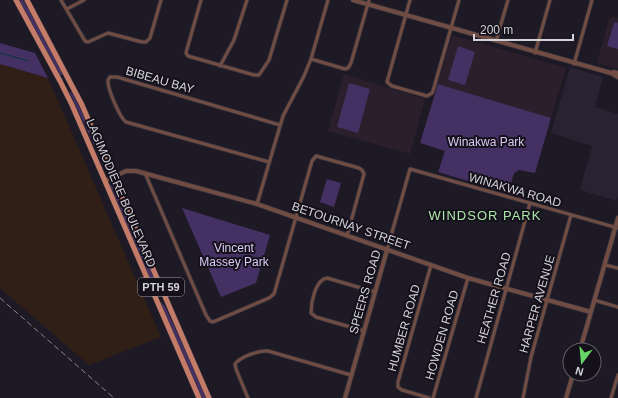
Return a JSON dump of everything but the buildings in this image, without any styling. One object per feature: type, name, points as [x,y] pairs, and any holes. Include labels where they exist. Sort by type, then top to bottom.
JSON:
[{"type":"main road","name":"LAGIMODIERE BOULEVARD","points":[[16,0],[60,81],[199,398]]},
{"type":"main road","name":"LAGIMODIERE BOULEVARD","points":[[27,0],[73,86],[209,398]]},
{"type":"main road","points":[[156,298],[164,295]]},
{"type":"street","points":[[61,0],[85,41],[88,42],[108,33],[146,42],[150,38],[160,0]]},
{"type":"street","points":[[67,9],[84,0]]},
{"type":"street","points":[[201,0],[186,53],[188,56],[254,75],[259,75],[269,60],[287,0]]},
{"type":"street","points":[[220,66],[234,40],[247,0]]},
{"type":"street","points":[[257,204],[280,125],[287,107],[304,76],[311,59],[328,0]]},
{"type":"street","points":[[353,0],[368,2],[405,15],[618,77]]},
{"type":"street","points":[[410,0],[387,82],[389,85],[425,96],[430,96],[433,91],[459,0]]},
{"type":"street","points":[[496,41],[508,0]]},
{"type":"street","points":[[535,53],[550,0]]},
{"type":"street","points":[[574,64],[592,0]]},
{"type":"street","points":[[311,59],[344,69],[348,68],[351,63],[368,2]]},
{"type":"street","points":[[611,74],[614,72],[618,73]]},
{"type":"street","name":"BIBEAU BAY","points":[[269,162],[126,122],[121,117],[108,88],[108,80],[110,77],[117,77],[280,125]]},
{"type":"street","points":[[145,173],[206,315],[210,321],[213,322],[269,298],[274,294],[313,158],[320,156],[359,168],[364,174],[347,236]]},
{"type":"street","name":"WINAKWA ROAD","points":[[410,169],[617,228]]},
{"type":"street","name":"SPEERS ROAD","points":[[345,398],[410,169]]},
{"type":"street","name":"BETOURNAY STREET","points":[[105,181],[130,170],[145,173],[257,204],[468,278],[591,312]]},
{"type":"street","name":"HEATHER ROAD","points":[[476,398],[530,203]]},
{"type":"street","name":"HARPER AVENUE","points":[[523,398],[531,357],[571,215]]},
{"type":"street","points":[[582,342],[617,228],[618,218]]},
{"type":"street","name":"HUMBER ROAD","points":[[429,398],[402,390],[398,387],[398,382],[431,265]]},
{"type":"street","points":[[605,265],[618,268]]},
{"type":"street","points":[[364,331],[316,317],[311,313],[311,307],[318,283],[322,278],[375,292]]},
{"type":"street","name":"HOWDEN ROAD","points":[[433,398],[468,278]]},
{"type":"street","points":[[594,300],[618,307]]},
{"type":"street","points":[[248,398],[235,364],[239,360],[263,350],[351,375]]},
{"type":"street","points":[[611,398],[618,375]]},
{"type":"street","points":[[566,398],[571,382]]},
{"type":"shaded area","points":[[613,16],[618,18],[618,69],[597,63],[609,19]]},
{"type":"shaded area","points":[[452,35],[566,68],[551,118],[438,84]]},
{"type":"shaded area","points":[[0,64],[48,78],[161,337],[89,365],[0,288]]},
{"type":"shaded area","points":[[570,67],[603,77],[595,107],[618,114],[617,201],[580,190],[592,146],[551,133]]},
{"type":"shaded area","points":[[344,74],[425,99],[410,154],[328,131]]},
{"type":"green space","points":[[19,0],[23,0],[52,50],[63,72],[62,75],[60,75]]},
{"type":"green space","points":[[614,23],[618,23],[618,49],[607,46]]},
{"type":"green space","points":[[0,43],[35,53],[48,78],[0,64]]},
{"type":"green space","points":[[458,46],[475,52],[465,85],[448,80]]},
{"type":"green space","points":[[349,83],[370,89],[358,133],[337,127]]},
{"type":"green space","name":"Winakwa Park","points":[[438,84],[551,118],[535,173],[519,170],[514,173],[508,193],[438,172],[445,151],[420,143]]},
{"type":"green space","points":[[69,91],[72,93],[84,116],[106,165],[107,173]]},
{"type":"green space","points":[[327,179],[341,183],[334,207],[320,202]]},
{"type":"green space","points":[[111,183],[132,225],[159,289],[158,295],[111,190]]},
{"type":"green space","name":"Vincent Massey Park","points":[[182,208],[270,235],[256,283],[221,297]]},
{"type":"green space","points":[[160,301],[165,306],[207,398],[201,398]]},
{"type":"waterway","points":[[0,53],[29,61]]},
{"type":"railway","points":[[0,298],[114,398]]},
{"type":"district","name":"WINDSOR PARK","points":[[485,215]]}]
